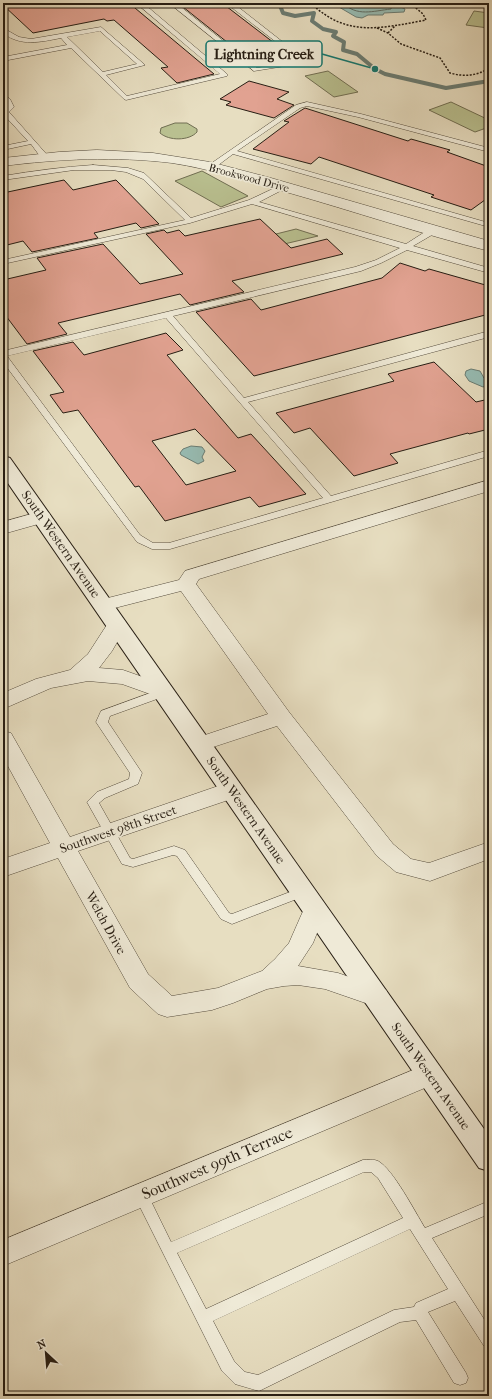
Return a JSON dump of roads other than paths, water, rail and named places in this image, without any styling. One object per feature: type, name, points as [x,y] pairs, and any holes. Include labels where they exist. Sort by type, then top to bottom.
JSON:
[{"type":"main road","name":"South Western Avenue","points":[[3,462],[489,1159]]},
{"type":"street","name":"Brookwood Drive","points":[[3,162],[82,154],[130,155],[175,160],[210,167],[283,186],[489,246]]},
{"type":"street","points":[[104,605],[186,584],[192,574],[489,485]]},
{"type":"street","points":[[3,528],[42,517]]},
{"type":"street","points":[[186,584],[281,716],[385,850],[404,866],[430,872],[489,850]]},
{"type":"street","points":[[77,675],[92,663],[101,653],[117,625]]},
{"type":"street","points":[[3,702],[24,691],[77,675],[119,676],[164,692]]},
{"type":"street","points":[[201,744],[281,716]]},
{"type":"street","name":"Welch Drive","points":[[3,738],[139,981],[167,1007],[219,998],[270,978],[297,976],[337,982],[377,997]]},
{"type":"street","name":"Southwest 98th Street","points":[[3,868],[232,790]]},
{"type":"street","name":"Welch Drive","points":[[270,978],[288,962],[302,942],[309,900]]},
{"type":"street","name":"Southwest 99th Terrace","points":[[3,1253],[430,1074]]},
{"type":"lane","points":[[62,36],[126,98],[225,76],[139,3]]},
{"type":"lane","points":[[172,3],[256,70],[304,61],[229,3]]},
{"type":"lane","points":[[3,30],[14,41],[31,42],[101,29],[142,65],[101,74]]},
{"type":"lane","points":[[3,59],[72,46]]},
{"type":"lane","points":[[3,95],[8,100],[11,107],[4,112],[33,142],[45,157]]},
{"type":"lane","points":[[210,167],[298,106],[307,104],[358,115],[489,150]]},
{"type":"lane","points":[[3,148],[33,142]]},
{"type":"lane","points":[[232,152],[489,225]]},
{"type":"lane","points":[[3,178],[77,168],[113,168],[130,170],[143,175],[190,221]]},
{"type":"lane","points":[[3,262],[190,221],[252,202],[283,186]]},
{"type":"lane","points":[[252,202],[489,271]]},
{"type":"lane","points":[[434,230],[381,262],[358,269],[3,355],[143,543],[155,547],[170,546],[489,453]]},
{"type":"lane","points":[[168,315],[329,499]]},
{"type":"lane","points":[[242,401],[489,334]]},
{"type":"lane","points":[[164,692],[105,714],[102,722],[136,773],[134,781],[101,795],[93,802],[126,861],[133,863],[174,850],[181,853],[224,916],[232,919],[309,900]]},
{"type":"lane","points":[[168,1250],[363,1166],[374,1166],[383,1174],[489,1341]]},
{"type":"lane","points":[[141,1195],[228,1366],[242,1379],[259,1383],[399,1315],[420,1313]]},
{"type":"lane","points":[[422,1236],[489,1207]]},
{"type":"lane","points":[[203,1318],[412,1221]]},
{"type":"lane","points":[[420,1313],[421,1308],[458,1292]]},
{"type":"lane","points":[[420,1313],[460,1378]]},
{"type":"water","points":[[339,3],[393,3],[405,9],[404,12],[384,13],[383,15],[368,15],[362,18],[356,17],[339,7]]},
{"type":"water","points":[[471,369],[480,371],[484,378],[489,381],[489,385],[483,387],[469,381],[465,375],[466,371]]},
{"type":"water","points":[[191,446],[202,447],[205,451],[202,457],[204,461],[198,464],[181,455],[180,453],[183,449]]},
{"type":"waterway","points":[[279,3],[283,13],[295,16],[314,13],[312,21],[323,29],[336,32],[333,36],[344,42],[343,50],[357,54],[375,69],[385,74],[446,88],[489,81]]},
{"type":"place","name":"Lightning Creek","points":[[375,69]]}]
